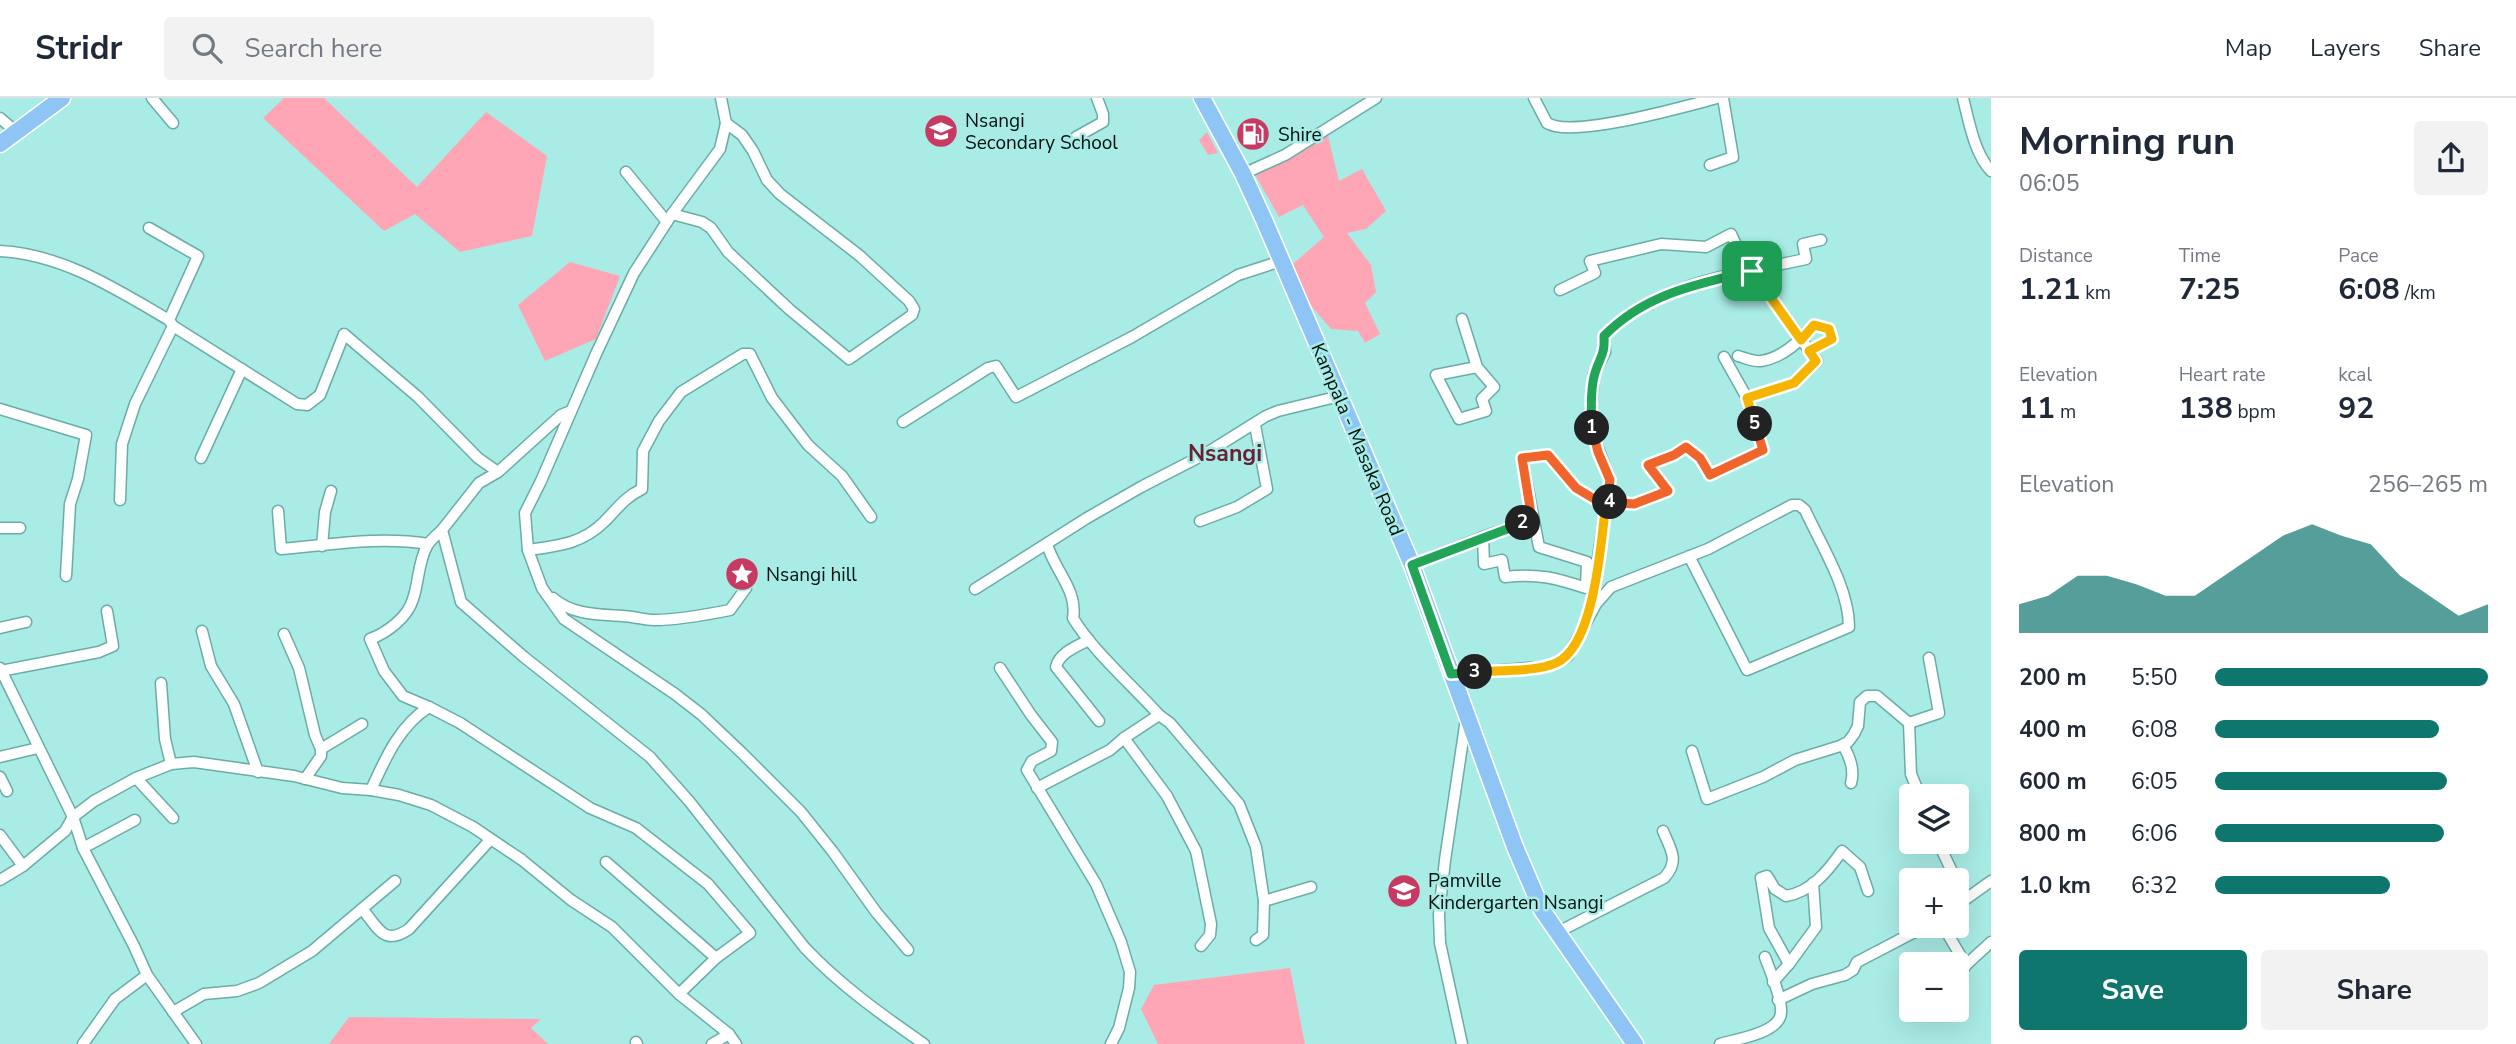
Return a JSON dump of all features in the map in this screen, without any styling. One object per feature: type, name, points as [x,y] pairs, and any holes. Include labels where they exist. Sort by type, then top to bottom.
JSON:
[{"type":"main road","points":[[0,144],[62,98]]},
{"type":"main road","name":"Kampala - Masaka Road","points":[[1208,100],[1243,174],[1412,565],[1466,719],[1542,910],[1635,1044]]},
{"type":"street","points":[[152,98],[173,122]]},
{"type":"street","points":[[721,98],[726,123],[720,149],[669,218],[634,273],[525,513],[528,550],[542,588],[564,619],[702,715],[785,794],[908,950]]},
{"type":"street","points":[[1076,137],[1103,122],[1097,98]]},
{"type":"street","points":[[1243,174],[1285,155],[1376,98]]},
{"type":"street","points":[[1534,98],[1547,123],[1556,128],[1657,115],[1720,98],[1733,157],[1710,165]]},
{"type":"street","points":[[1963,98],[1980,153],[1991,171]]},
{"type":"street","points":[[0,118],[15,131]]},
{"type":"street","points":[[626,173],[669,218],[702,222],[711,228],[728,252],[789,309],[849,359],[912,314],[914,309],[909,301],[860,256],[780,194],[767,180],[742,135],[726,123]]},
{"type":"street","points":[[120,500],[122,444],[135,404],[198,256],[149,228]]},
{"type":"street","points":[[1560,290],[1595,273],[1590,261],[1661,244],[1706,247],[1731,234],[1737,247],[1736,256],[1820,363],[1794,383],[1747,398]]},
{"type":"street","points":[[1590,614],[1610,480],[1592,435],[1591,413],[1594,374],[1605,352],[1604,336],[1620,320],[1647,302],[1717,279],[1806,259],[1803,244],[1821,240]]},
{"type":"street","points":[[0,251],[24,253],[54,261],[105,283],[297,404],[307,405],[320,395],[344,334],[418,397],[478,458],[498,472]]},
{"type":"street","points":[[903,422],[988,368],[996,366],[1016,397],[1132,337],[1238,275],[1281,261]]},
{"type":"street","points":[[1462,319],[1477,367],[1494,387],[1482,399],[1486,411],[1459,419],[1436,375],[1477,367]]},
{"type":"street","points":[[1738,356],[1759,362],[1801,340],[1814,325],[1829,329],[1832,339],[1809,351]]},
{"type":"street","points":[[528,550],[565,545],[585,538],[603,523],[628,495],[642,489],[643,451],[659,421],[681,393],[743,354],[750,354],[772,398],[808,445],[842,476],[871,517]]},
{"type":"street","points":[[1483,537],[1485,564],[1502,560],[1505,577],[1528,574],[1557,578],[1586,589],[1587,562],[1539,547],[1522,458],[1548,455],[1576,488],[1606,504],[1634,504],[1668,491],[1648,465],[1686,447],[1700,458],[1710,475],[1763,450],[1747,398],[1724,357]]},
{"type":"street","points":[[201,458],[242,369]]},
{"type":"street","points":[[975,589],[1141,486],[1205,454],[1278,411],[1340,396]]},
{"type":"street","points":[[0,409],[86,435],[78,479],[69,504],[66,576]]},
{"type":"street","points":[[571,411],[561,415],[498,472],[479,483],[428,544],[421,562],[413,602],[397,623],[370,639],[384,671],[403,696],[460,723],[590,808],[636,828],[708,884],[750,933],[716,958],[679,994]]},
{"type":"street","points":[[1200,521],[1237,507],[1267,489],[1255,425]]},
{"type":"street","points":[[322,546],[325,512],[331,491]]},
{"type":"street","points":[[1451,674],[1555,664],[1568,656],[1590,614],[1611,587],[1689,556],[1792,505],[1799,505],[1805,510],[1835,570],[1849,617],[1849,626],[1746,670],[1689,556]]},
{"type":"street","points":[[278,512],[281,549],[367,540],[428,544]]},
{"type":"street","points":[[1412,565],[1532,520]]},
{"type":"street","points":[[0,528],[20,528]]},
{"type":"street","points":[[442,530],[461,602],[524,657],[650,757],[689,801],[822,966],[878,1013],[924,1044]]},
{"type":"street","points":[[1047,544],[1075,604],[1073,618],[1089,640],[1170,723],[1239,804],[1256,847],[1264,901],[1263,935],[1256,940]]},
{"type":"street","points":[[542,588],[556,602],[575,610],[600,616],[633,617],[650,621],[730,610],[746,588]]},
{"type":"street","points":[[107,611],[113,646],[99,652],[0,670],[74,817],[83,848],[147,975],[196,1044]]},
{"type":"street","points":[[0,628],[26,622]]},
{"type":"street","points":[[202,631],[211,666],[234,704],[258,772]]},
{"type":"street","points":[[284,634],[299,668],[315,735],[321,749],[321,756],[305,779]]},
{"type":"street","points":[[1089,640],[1063,655],[1057,661],[1056,667],[1099,721]]},
{"type":"street","points":[[1909,723],[1939,713],[1929,658]]},
{"type":"street","points":[[1000,668],[1053,745],[1051,751],[1028,765],[1027,770],[1096,884],[1121,942],[1130,972],[1119,1028],[1111,1044]]},
{"type":"street","points":[[162,683],[165,739],[171,764]]},
{"type":"street","points":[[1692,751],[1707,799],[1763,777],[1795,760],[1843,745],[1854,734],[1860,702],[1867,696],[1877,696],[1909,723],[1911,774],[1915,784]]},
{"type":"street","points":[[371,790],[394,742],[407,726],[429,707]]},
{"type":"street","points":[[1037,788],[1110,750],[1160,715]]},
{"type":"street","points":[[1462,1044],[1440,943],[1439,914],[1466,719]]},
{"type":"street","points":[[321,749],[362,724]]},
{"type":"street","points":[[1124,738],[1167,796],[1196,851],[1211,924],[1210,935],[1201,946]]},
{"type":"street","points":[[1843,745],[1849,754],[1854,774],[1852,783]]},
{"type":"street","points":[[0,757],[38,748]]},
{"type":"street","points":[[0,880],[23,866],[65,831],[74,817],[94,801],[136,778],[171,764],[194,762],[305,779],[342,788],[371,790],[430,805],[473,827],[522,860],[571,900],[612,928],[679,994],[729,1034],[736,1044]]},
{"type":"street","points":[[0,777],[7,791]]},
{"type":"street","points":[[136,778],[173,818]]},
{"type":"street","points":[[83,848],[135,820]]},
{"type":"street","points":[[1558,932],[1664,878],[1672,869],[1674,859],[1663,831]]},
{"type":"street","points":[[0,835],[23,866]]},
{"type":"street","points":[[363,909],[389,938],[396,938],[409,929],[490,840]]},
{"type":"street","points":[[1789,964],[1769,929],[1761,878],[1767,876],[1775,889],[1786,896],[1797,894],[1826,874],[1842,852],[1860,867],[1868,891]]},
{"type":"street","points":[[606,862],[716,958]]},
{"type":"street","points":[[173,1012],[204,994],[237,991],[258,983],[312,951],[395,881]]},
{"type":"street","points":[[1969,896],[1991,881]]},
{"type":"street","points":[[1773,982],[1816,927],[1814,883]]},
{"type":"street","points":[[1264,901],[1311,887]]},
{"type":"street","points":[[1778,1000],[1812,984],[1845,975],[1853,970],[1857,962],[1903,938]]},
{"type":"street","points":[[1969,962],[1991,942]]},
{"type":"street","points":[[1980,952],[1991,956]]},
{"type":"street","points":[[1720,1044],[1766,1031],[1779,1020],[1782,1011],[1765,957]]},
{"type":"street","points":[[83,1044],[115,999],[147,975]]},
{"type":"street","points":[[712,1044],[729,1034]]},
{"type":"shaded area","points":[[284,98],[324,98],[417,187],[486,112],[547,156],[532,236],[460,252],[415,214],[384,231],[263,118]]},
{"type":"shaded area","points":[[1207,132],[1218,153],[1208,155],[1199,140]]},
{"type":"shaded area","points":[[1328,136],[1339,181],[1362,169],[1386,211],[1366,229],[1347,233],[1371,265],[1376,292],[1365,303],[1380,334],[1365,343],[1358,331],[1331,329],[1311,306],[1293,264],[1324,237],[1303,205],[1279,217],[1253,171],[1300,144]]},
{"type":"shaded area","points":[[570,262],[620,276],[596,339],[545,361],[518,305]]},
{"type":"shaded area","points":[[1290,968],[1305,1044],[1158,1044],[1141,1009],[1154,985]]},
{"type":"shaded area","points":[[349,1017],[541,1019],[531,1028],[548,1044],[329,1044]]},
{"type":"place","name":"Nsangi Secondary School","points":[[941,131]]},
{"type":"place","name":"Shire","points":[[1253,134]]},
{"type":"place","name":"Nsangi hill","points":[[742,574]]},
{"type":"place","name":"Pamville Kindergarten Nsangi","points":[[1404,891]]},
{"type":"district","name":"Nsangi","points":[[1225,453]]},
{"type":"route","points":[[1752,271],[1717,279],[1647,302],[1620,320],[1604,336],[1605,352],[1594,374],[1591,413],[1592,435],[1610,480],[1606,502],[1606,506],[1576,488],[1548,455],[1522,458],[1532,520],[1412,565],[1451,674],[1542,667],[1555,664],[1568,656],[1590,614],[1606,506],[1606,502],[1634,504],[1668,491],[1648,465],[1686,447],[1700,458],[1710,475],[1763,450],[1747,398],[1794,383],[1816,361],[1809,351],[1832,339],[1829,329],[1814,325],[1801,340],[1752,271]]}]
